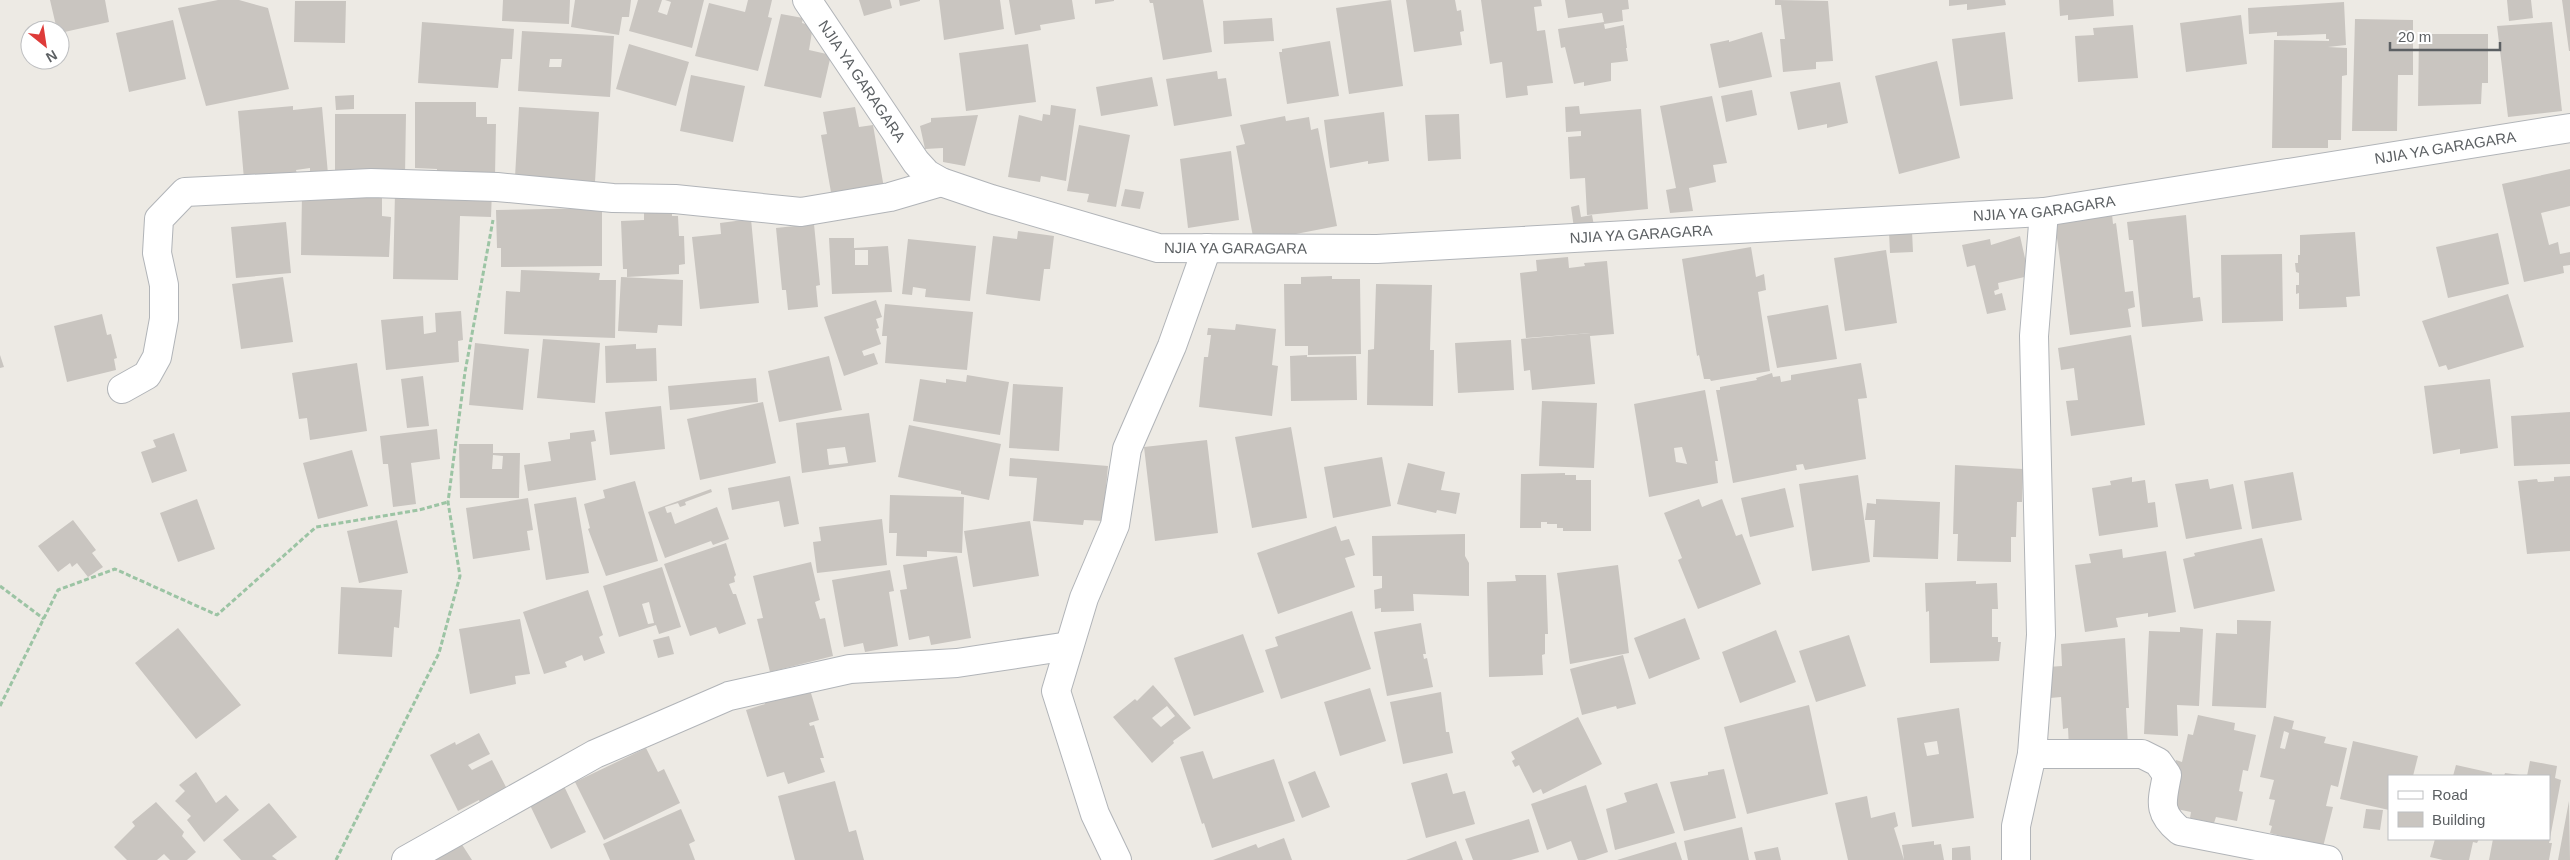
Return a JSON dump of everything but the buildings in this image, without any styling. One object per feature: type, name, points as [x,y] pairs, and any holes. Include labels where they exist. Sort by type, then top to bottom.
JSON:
[{"type":"street","name":"NJIA YA GARAGARA","points":[[807,0],[916,162],[927,174],[941,182],[991,199],[1158,248],[1377,249],[2044,212],[2570,128]]},
{"type":"street","points":[[122,389],[147,375],[157,357],[164,320],[164,285],[157,253],[159,219],[185,192],[371,183],[497,187],[613,198],[675,199],[801,212],[890,197],[941,182]]},
{"type":"street","points":[[2016,860],[2016,826],[2032,754],[2041,635],[2034,336],[2044,212]]},
{"type":"street","points":[[1117,860],[1095,814],[1056,691],[1084,598],[1115,525],[1127,449],[1172,346],[1207,248]]},
{"type":"street","points":[[406,860],[595,754],[729,696],[850,669],[957,663],[1070,646]]},
{"type":"street","points":[[2032,754],[2142,754],[2158,762],[2167,775],[2162,801],[2166,819],[2180,831],[2328,860]]},
{"type":"path","points":[[336,860],[439,653],[460,576],[448,502],[465,372],[490,244],[497,187]]},
{"type":"path","points":[[0,706],[58,590],[115,569],[217,615],[316,527],[419,510],[448,502]]},
{"type":"path","points":[[0,586],[44,619]]}]
